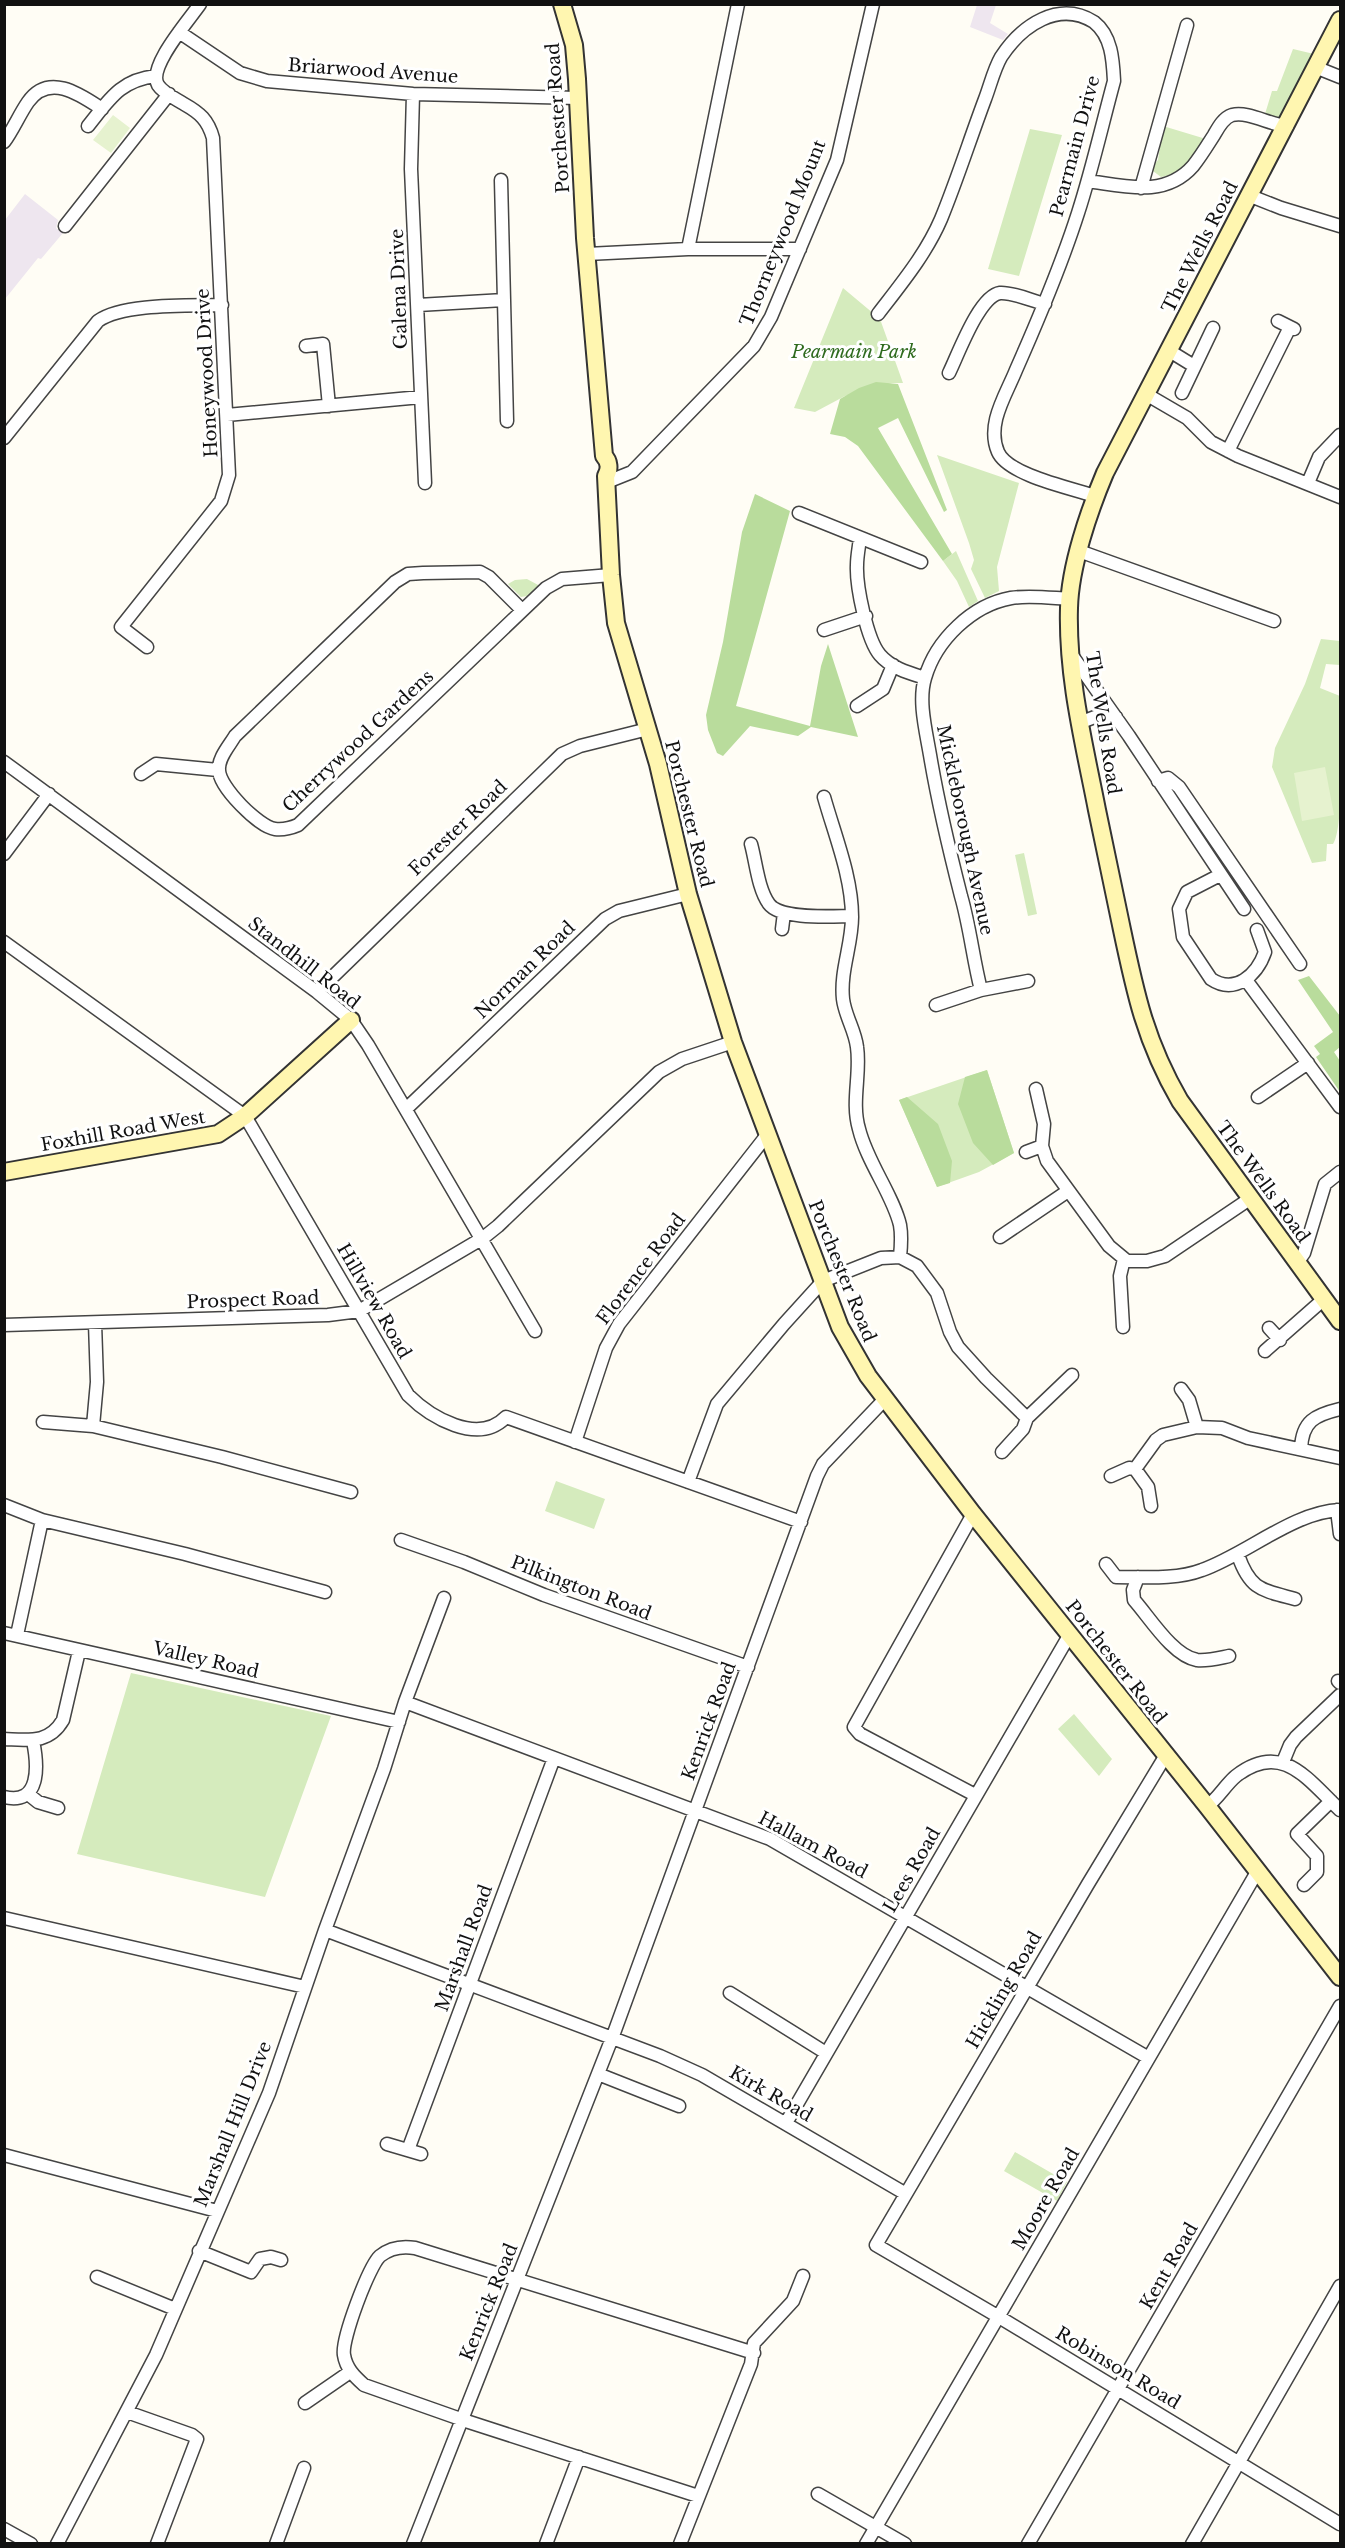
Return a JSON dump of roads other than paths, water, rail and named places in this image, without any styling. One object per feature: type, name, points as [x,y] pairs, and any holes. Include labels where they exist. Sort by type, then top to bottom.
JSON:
[{"type":"street","points":[[88,126],[115,92],[122,87],[156,76],[166,52],[200,4]]},
{"type":"street","name":"Porchester Road","points":[[562,4],[574,45],[586,243],[604,456],[607,459],[609,471],[606,479],[616,623],[648,729],[688,894],[733,1041],[840,1327],[852,1350],[885,1399],[973,1514],[1341,1977]]},
{"type":"street","points":[[688,249],[738,4]]},
{"type":"street","name":"Thorneywood Mount","points":[[606,479],[632,472],[754,346],[771,317],[837,160],[873,4]]},
{"type":"street","name":"Pearmain Drive","points":[[878,314],[924,253],[940,220],[1001,58],[1020,34],[1041,17],[1056,11],[1082,13],[1099,26],[1110,45],[1113,81],[1088,181],[1045,304],[999,411],[993,437],[1002,460],[1010,465],[1095,496]]},
{"type":"street","name":"The Wells Road","points":[[1341,20],[1315,67],[1287,126],[1248,195],[1095,496],[1079,551],[1070,599],[1070,653],[1079,723],[1130,968],[1146,1031],[1164,1074],[1180,1101],[1341,1321]]},
{"type":"street","points":[[1141,188],[1186,25]]},
{"type":"street","name":"Briarwood Avenue","points":[[179,32],[240,73],[267,81],[412,94],[578,98]]},
{"type":"street","points":[[1315,67],[1341,77]]},
{"type":"street","name":"Honeywood Drive","points":[[147,647],[121,627],[221,501],[229,475],[213,138],[207,120],[202,114],[159,86],[156,76]]},
{"type":"street","points":[[4,142],[28,102],[34,96],[49,89],[69,88],[102,109]]},
{"type":"street","points":[[65,226],[169,94]]},
{"type":"street","name":"Galena Drive","points":[[412,94],[411,169],[425,483]]},
{"type":"street","points":[[1088,181],[1141,188],[1156,188],[1172,182],[1202,156],[1222,122],[1233,115],[1244,115],[1287,126]]},
{"type":"street","points":[[501,180],[507,421]]},
{"type":"street","points":[[1248,195],[1341,226]]},
{"type":"street","points":[[586,243],[688,249],[800,249]]},
{"type":"street","points":[[950,374],[982,307],[990,296],[1001,293],[1045,304]]},
{"type":"street","points":[[417,305],[504,300]]},
{"type":"street","points":[[4,438],[98,321],[105,316],[128,310],[222,305]]},
{"type":"street","points":[[1228,451],[1292,328],[1278,321]]},
{"type":"street","points":[[1182,393],[1213,328]]},
{"type":"street","points":[[306,346],[323,344],[329,406]]},
{"type":"street","points":[[1168,350],[1194,366]]},
{"type":"street","points":[[227,415],[421,397]]},
{"type":"street","points":[[1145,397],[1151,398],[1186,418],[1211,442],[1228,451],[1341,497]]},
{"type":"street","points":[[1308,483],[1319,456],[1341,435]]},
{"type":"street","points":[[799,513],[921,562]]},
{"type":"street","points":[[860,537],[857,566],[872,640],[880,655],[893,665],[925,678]]},
{"type":"street","points":[[1079,551],[1274,621]]},
{"type":"street","points":[[141,774],[156,764],[218,770],[224,753],[235,736],[395,582],[408,574],[480,572],[489,577],[522,610]]},
{"type":"street","name":"Cherrywood Gardens","points":[[218,770],[225,788],[263,825],[275,829],[287,829],[298,825],[546,588],[562,579],[611,575]]},
{"type":"street","name":"Mickleborough Avenue","points":[[981,990],[936,793],[924,716],[925,678],[940,648],[954,630],[976,612],[989,605],[1012,598],[1070,599]]},
{"type":"street","points":[[824,630],[866,616]]},
{"type":"street","points":[[1070,653],[1116,717],[1244,909]]},
{"type":"street","points":[[863,700],[883,689],[893,665]]},
{"type":"street","points":[[1079,723],[1100,715],[1116,717]]},
{"type":"street","name":"Forester Road","points":[[317,992],[561,754],[580,746],[648,729]]},
{"type":"street","name":"Standhill Road","points":[[4,762],[317,992],[351,1020],[480,1233],[535,1331]]},
{"type":"street","points":[[1158,781],[1168,778],[1179,787],[1300,964]]},
{"type":"street","points":[[4,854],[49,794]]},
{"type":"street","points":[[824,797],[851,892],[852,916],[842,982],[845,1015],[857,1046],[855,1107],[858,1126],[864,1147],[901,1227],[900,1257]]},
{"type":"street","points":[[751,844],[765,896],[770,905],[784,913],[852,916]]},
{"type":"street","points":[[1220,875],[1183,896],[1179,909],[1183,937],[1211,979],[1228,985],[1246,980],[1257,969],[1265,952],[1257,930]]},
{"type":"street","name":"Norman Road","points":[[406,1108],[605,919],[619,911],[688,894]]},
{"type":"street","points":[[782,930],[784,913]]},
{"type":"street","name":"Hillview Road","points":[[4,942],[245,1116],[408,1395],[431,1415],[460,1426],[479,1429],[498,1425],[506,1417],[801,1522]]},
{"type":"street","points":[[1246,980],[1341,1107]]},
{"type":"street","points":[[936,1005],[981,990],[1028,981]]},
{"type":"street","name":"Foxhill Road West","points":[[4,1172],[206,1137],[224,1130],[245,1116],[351,1020]]},
{"type":"street","name":"Prospect Road","points":[[4,1325],[328,1316],[359,1311],[523,1203],[659,1072],[682,1059],[733,1041]]},
{"type":"street","points":[[1258,1097],[1308,1063]]},
{"type":"street","points":[[1036,1089],[1044,1124],[1042,1146],[1047,1161],[1109,1246],[1124,1259],[1147,1261],[1165,1256],[1251,1198]]},
{"type":"street","name":"Florence Road","points":[[575,1442],[606,1348],[619,1324],[767,1135]]},
{"type":"street","points":[[1026,1152],[1042,1146]]},
{"type":"street","points":[[1297,1263],[1304,1253],[1325,1184],[1341,1172]]},
{"type":"street","points":[[1000,1237],[1068,1191]]},
{"type":"street","points":[[688,1482],[717,1404],[823,1281],[881,1258],[900,1257],[917,1266],[929,1279],[937,1293],[950,1332],[964,1354],[1027,1418]]},
{"type":"street","points":[[1123,1327],[1120,1276],[1124,1259]]},
{"type":"street","points":[[1265,1351],[1324,1299]]},
{"type":"street","points":[[93,1426],[98,1382],[95,1323]]},
{"type":"street","points":[[1269,1328],[1280,1340]]},
{"type":"street","points":[[1002,1452],[1023,1429],[1027,1418],[1072,1375]]},
{"type":"street","points":[[1181,1389],[1189,1400],[1197,1427]]},
{"type":"street","name":"Kenrick Road","points":[[413,2544],[612,2038],[823,1464],[885,1399]]},
{"type":"street","points":[[1301,1449],[1302,1431],[1306,1425],[1314,1418],[1341,1409]]},
{"type":"street","points":[[43,1422],[93,1426],[222,1456],[351,1492]]},
{"type":"street","points":[[1135,1469],[1156,1440],[1162,1436],[1197,1427],[1222,1428],[1248,1438],[1341,1458]]},
{"type":"street","points":[[1111,1476],[1129,1468],[1135,1469],[1148,1487],[1151,1506]]},
{"type":"street","points":[[4,1505],[42,1520],[174,1551],[325,1592]]},
{"type":"street","points":[[1106,1564],[1116,1577],[1167,1576],[1200,1571],[1238,1555],[1287,1526],[1339,1510],[1341,1534]]},
{"type":"street","points":[[973,1514],[854,1727],[860,1734],[975,1795]]},
{"type":"street","points":[[11,1634],[42,1520]]},
{"type":"street","name":"Pilkington Road","points":[[401,1540],[464,1562],[555,1599],[748,1667]]},
{"type":"street","points":[[1238,1555],[1245,1574],[1256,1586],[1295,1599]]},
{"type":"street","points":[[1138,1577],[1132,1590],[1134,1600],[1180,1654],[1210,1666],[1230,1656]]},
{"type":"street","name":"Marshall Hill Drive","points":[[57,2544],[156,2355],[268,2093],[304,1987],[384,1770],[405,1702],[444,1598]]},
{"type":"street","name":"Valley Road","points":[[11,1634],[399,1722]]},
{"type":"street","name":"Lees Road","points":[[786,2123],[1070,1634]]},
{"type":"street","points":[[4,1739],[33,1741],[47,1737],[59,1727],[63,1720],[79,1651]]},
{"type":"street","points":[[1283,1762],[1296,1737],[1341,1695]]},
{"type":"street","name":"Hallam Road","points":[[405,1702],[770,1839],[1148,2057]]},
{"type":"street","points":[[4,1797],[15,1800],[28,1794],[37,1769],[33,1741]]},
{"type":"street","name":"Hickling Road","points":[[876,2245],[1166,1755]]},
{"type":"street","name":"Marshall Road","points":[[408,2150],[554,1758]]},
{"type":"street","points":[[1207,1806],[1234,1777],[1245,1770],[1270,1762],[1283,1762],[1298,1770],[1336,1805],[1297,1834],[1317,1856],[1317,1872],[1304,1885]]},
{"type":"street","points":[[28,1794],[38,1802],[58,1808]]},
{"type":"street","name":"Moore Road","points":[[866,2544],[1257,1872]]},
{"type":"street","points":[[4,1918],[304,1987]]},
{"type":"street","name":"Kirk Road","points":[[325,1930],[612,2038],[702,2075],[906,2194]]},
{"type":"street","points":[[730,1993],[826,2053]]},
{"type":"street","name":"Kent Road","points":[[1028,2544],[1341,2006]]},
{"type":"street","points":[[598,2074],[679,2106]]},
{"type":"street","points":[[387,2144],[421,2154]]},
{"type":"street","points":[[4,2155],[218,2211]]},
{"type":"street","name":"Robinson Road","points":[[876,2245],[1341,2524]]},
{"type":"street","points":[[699,2496],[364,2385],[350,2372],[345,2362],[343,2346],[369,2272],[378,2258],[386,2252],[406,2247],[415,2248],[754,2354]]},
{"type":"street","points":[[199,2251],[251,2272],[260,2259],[271,2257],[281,2260]]},
{"type":"street","points":[[680,2544],[754,2354],[754,2343],[794,2301],[803,2276]]},
{"type":"street","points":[[97,2277],[175,2309]]},
{"type":"street","points":[[1192,2544],[1341,2286]]},
{"type":"street","points":[[305,2403],[350,2372]]},
{"type":"street","points":[[128,2412],[192,2435],[197,2439],[157,2544]]},
{"type":"street","points":[[546,2544],[579,2457]]},
{"type":"street","points":[[276,2544],[304,2468]]},
{"type":"street","points":[[818,2494],[905,2544]]},
{"type":"street","points":[[4,2529],[31,2544]]},
{"type":"park label","name":"Pearmain Park","points":[[854,352]]}]
